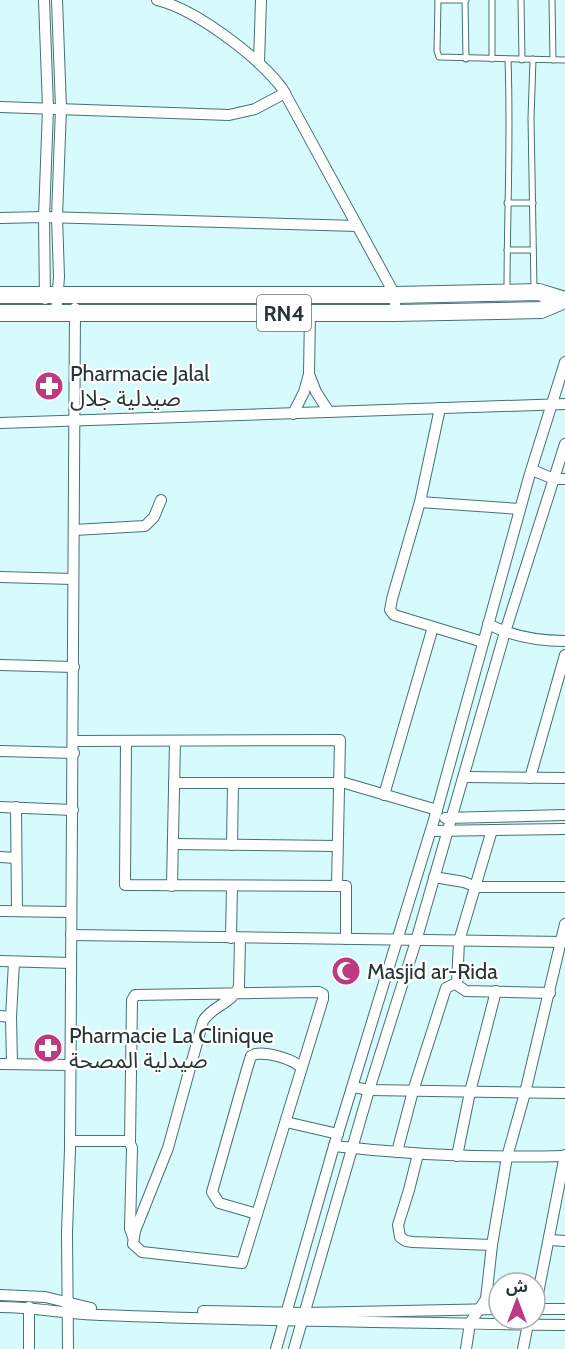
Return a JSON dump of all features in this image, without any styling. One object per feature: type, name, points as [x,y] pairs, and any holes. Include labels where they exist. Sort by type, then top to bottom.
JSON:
[{"type":"main road","name":"RN4","points":[[0,295],[534,293],[565,300]]},
{"type":"main road","name":"RN4","points":[[0,313],[395,313],[541,310],[565,300]]},
{"type":"street","points":[[44,0],[48,108],[44,217],[60,295],[75,313],[74,753],[70,963],[68,1349]]},
{"type":"street","points":[[50,313],[60,295],[57,217],[62,108],[57,0]]},
{"type":"street","points":[[158,0],[194,15],[259,62],[272,75],[285,93],[395,295],[395,313]]},
{"type":"street","points":[[259,62],[261,0]]},
{"type":"street","points":[[0,107],[229,115],[255,110],[285,93]]},
{"type":"street","points":[[0,219],[57,217],[357,226]]},
{"type":"street","points":[[293,414],[304,392],[309,374],[310,313]]},
{"type":"street","points":[[276,1349],[334,1146],[436,814],[520,508],[565,362]]},
{"type":"street","points":[[309,374],[316,392],[329,412]]},
{"type":"street","points":[[0,423],[565,404]]},
{"type":"street","points":[[440,408],[420,502],[390,610],[394,615],[483,642]]},
{"type":"street","points":[[294,1349],[354,1149],[369,1090],[416,941],[505,632],[560,479],[565,444]]},
{"type":"street","points":[[532,471],[560,479]]},
{"type":"street","points":[[74,530],[145,526],[154,518],[161,500]]},
{"type":"street","points":[[420,502],[520,508]]},
{"type":"street","points":[[0,577],[73,579]]},
{"type":"street","points":[[488,624],[505,632],[532,639],[565,641]]},
{"type":"street","points":[[384,795],[433,627]]},
{"type":"street","points":[[530,778],[565,655]]},
{"type":"street","points":[[0,665],[74,667]]},
{"type":"street","points":[[74,741],[340,740],[337,886]]},
{"type":"street","points":[[126,741],[125,885],[346,886],[346,939]]},
{"type":"street","points":[[172,886],[175,741]]},
{"type":"street","points":[[0,751],[74,753]]},
{"type":"street","points":[[464,777],[565,778]]},
{"type":"street","points":[[174,783],[345,783],[451,818],[565,815]]},
{"type":"street","points":[[232,845],[233,783]]},
{"type":"street","points":[[0,807],[73,810]]},
{"type":"street","points":[[16,807],[17,912]]},
{"type":"street","points":[[430,831],[565,829]]},
{"type":"street","points":[[492,830],[459,941],[456,983],[462,990],[550,993]]},
{"type":"street","points":[[174,844],[337,846]]},
{"type":"street","points":[[0,857],[16,858]]},
{"type":"street","points":[[434,877],[476,886],[565,887]]},
{"type":"street","points":[[134,1239],[135,1231],[168,1148],[203,1021],[215,1007],[237,993],[239,987],[231,886]]},
{"type":"street","points":[[0,911],[71,912]]},
{"type":"street","points":[[466,1349],[470,1323],[486,1299],[492,1245],[507,1157],[563,942],[565,924]]},
{"type":"street","points":[[71,935],[563,942]]},
{"type":"street","points":[[0,961],[70,963]]},
{"type":"street","points":[[12,1064],[6,1016],[14,962]]},
{"type":"street","points":[[397,1152],[413,1091],[446,988],[456,983]]},
{"type":"street","points":[[457,1156],[470,1092],[496,991]]},
{"type":"street","points":[[318,992],[323,994],[242,1263],[142,1252],[136,1248],[130,1222],[132,1000],[135,995],[237,993],[318,992]]},
{"type":"street","points":[[257,1214],[219,1203],[212,1192],[249,1061],[251,1056],[260,1053],[295,1062],[301,1068]]},
{"type":"street","points":[[0,1064],[69,1065]]},
{"type":"street","points":[[353,1087],[369,1090],[565,1093]]},
{"type":"street","points":[[286,1122],[338,1134]]},
{"type":"street","points":[[70,1142],[127,1140],[130,1142]]},
{"type":"street","points":[[334,1146],[457,1156],[565,1155],[543,1271]]},
{"type":"street","points":[[418,1154],[398,1225],[400,1237],[413,1242],[492,1245]]},
{"type":"street","points":[[549,1240],[565,1241]]},
{"type":"street","points":[[0,1295],[30,1295],[67,1306]]},
{"type":"street","points":[[0,1307],[67,1306],[487,1323]]},
{"type":"street","points":[[29,1307],[29,1349]]},
{"type":"street","points":[[303,1317],[487,1308]]},
{"type":"street","points":[[547,1309],[565,1309]]},
{"type":"street","points":[[547,1325],[565,1325]]},
{"type":"street","points":[[524,1349],[527,1331]]},
{"type":"lane","points":[[466,59],[466,0],[438,0],[437,51],[439,57],[466,59],[565,60]]},
{"type":"lane","points":[[492,0],[492,59]]},
{"type":"lane","points":[[521,0],[522,60]]},
{"type":"lane","points":[[552,0],[552,60]]},
{"type":"lane","points":[[533,59],[531,118],[534,293]]},
{"type":"lane","points":[[507,293],[510,105],[508,60]]},
{"type":"lane","points":[[507,203],[533,203]]},
{"type":"lane","points":[[507,250],[533,250]]},
{"type":"place","name":"Pharmacie Jalal صيدلية جلال","points":[[49,386]]},
{"type":"place","name":"Masjid ar-Rida","points":[[346,971]]},
{"type":"place","name":"Pharmacie La Clinique صيدلية المصحة","points":[[48,1048]]}]
